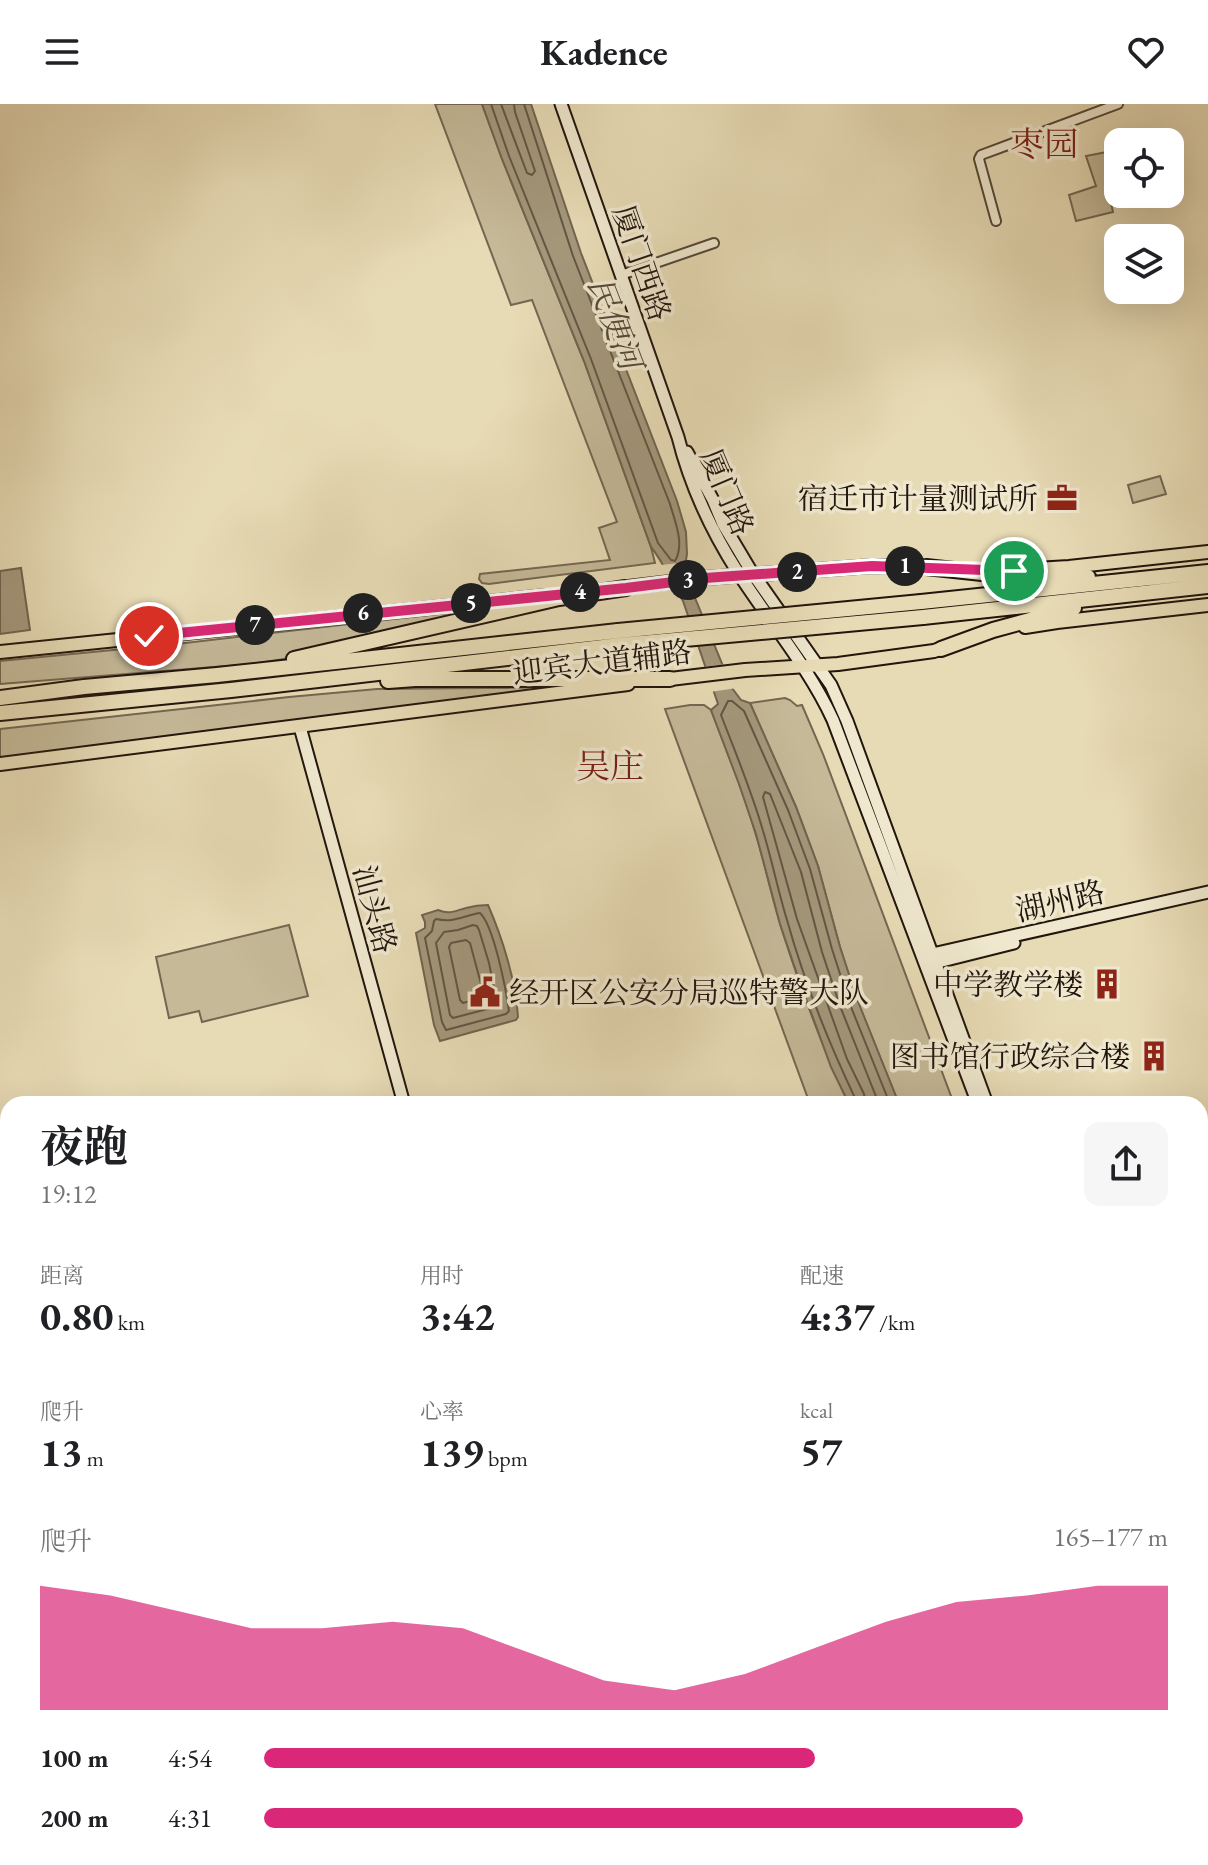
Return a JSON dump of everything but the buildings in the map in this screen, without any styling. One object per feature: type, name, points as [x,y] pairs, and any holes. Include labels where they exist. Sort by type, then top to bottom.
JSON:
[{"type":"highway","points":[[926,567],[1010,576],[1073,578],[1195,566],[1208,569]]},
{"type":"highway","points":[[922,610],[1208,569]]},
{"type":"highway","points":[[0,698],[84,687],[1208,586]]},
{"type":"highway","points":[[217,675],[559,598],[626,588]]},
{"type":"highway","points":[[941,649],[1025,621],[1132,595]]},
{"type":"highway","points":[[0,715],[231,690],[619,638]]},
{"type":"highway","points":[[231,690],[415,679],[670,679]]},
{"type":"highway","points":[[0,691],[84,687]]},
{"type":"main road","points":[[0,652],[705,578],[872,566],[1014,571],[1208,552]]},
{"type":"main road","name":"迎宾大道辅路","points":[[0,764],[693,676],[851,663],[941,649],[1000,632],[1057,622],[1208,605]]},
{"type":"street","name":"厦门西路","points":[[561,104],[678,437]]},
{"type":"street","points":[[996,221],[979,159],[981,155],[1118,104]]},
{"type":"street","points":[[621,275],[714,243]]},
{"type":"street","name":"厦门路","points":[[678,437],[713,500],[747,575],[820,691],[984,1096]]},
{"type":"street","name":"厦门路","points":[[747,575],[818,666],[831,685],[847,721],[975,1096]]},
{"type":"street","name":"汕头路","points":[[297,727],[396,1096]]},
{"type":"street","name":"汕头路","points":[[297,727],[402,1096]]},
{"type":"street","name":"湖州路","points":[[930,959],[1208,895]]},
{"type":"shaded area","points":[[435,104],[482,104],[584,361],[655,563],[489,584],[479,579],[480,574],[610,560],[599,528],[617,522],[532,300],[511,305]]},
{"type":"shaded area","points":[[1104,153],[1104,208],[1112,208],[1113,212],[1076,221],[1069,195],[1096,186],[1086,156]]},
{"type":"shaded area","points":[[1160,476],[1166,494],[1133,503],[1128,485]]},
{"type":"shaded area","points":[[472,610],[472,616],[284,659],[0,684],[0,661]]},
{"type":"shaded area","points":[[587,687],[0,760],[0,729],[377,689]]},
{"type":"shaded area","points":[[785,698],[797,706],[802,705],[951,1096],[896,1096],[857,1000],[818,866],[796,807],[750,703]]},
{"type":"shaded area","points":[[704,705],[711,710],[750,816],[796,972],[846,1096],[807,1096],[665,709]]},
{"type":"shaded area","points":[[289,925],[308,996],[202,1022],[199,1011],[169,1018],[156,957]]},
{"type":"water","points":[[482,104],[531,104],[581,253],[677,501],[686,532],[685,566],[695,598],[732,688],[741,700],[750,703],[796,807],[818,866],[857,999],[896,1096],[845,1096],[831,1067],[780,924],[756,834],[711,710],[718,704],[683,601],[651,547],[584,361]]},
{"type":"water","points":[[21,568],[30,630],[0,634],[0,571]]},
{"type":"water","points":[[488,905],[508,960],[518,1017],[440,1041],[416,933],[425,928],[422,915],[438,910],[449,912]]},
{"type":"pier","points":[[690,562],[696,587],[671,589],[660,565]]},
{"type":"pier","points":[[727,664],[737,688],[710,692],[702,667]]},
{"type":"place","name":"宿迁市计量测试所","points":[[1062,498]]},
{"type":"place","name":"中学教学楼","points":[[1107,984]]},
{"type":"place","name":"经开区公安分局巡特警大队","points":[[485,992]]},
{"type":"place","name":"图书馆行政综合楼","points":[[1154,1056]]},
{"type":"district","name":"枣园","points":[[1044,144]]},
{"type":"district","name":"吴庄","points":[[610,766]]},
{"type":"route","points":[[149,636],[705,578],[872,566],[1014,571]]},
{"type":"water label","name":"民便河","points":[[615,323]]}]
